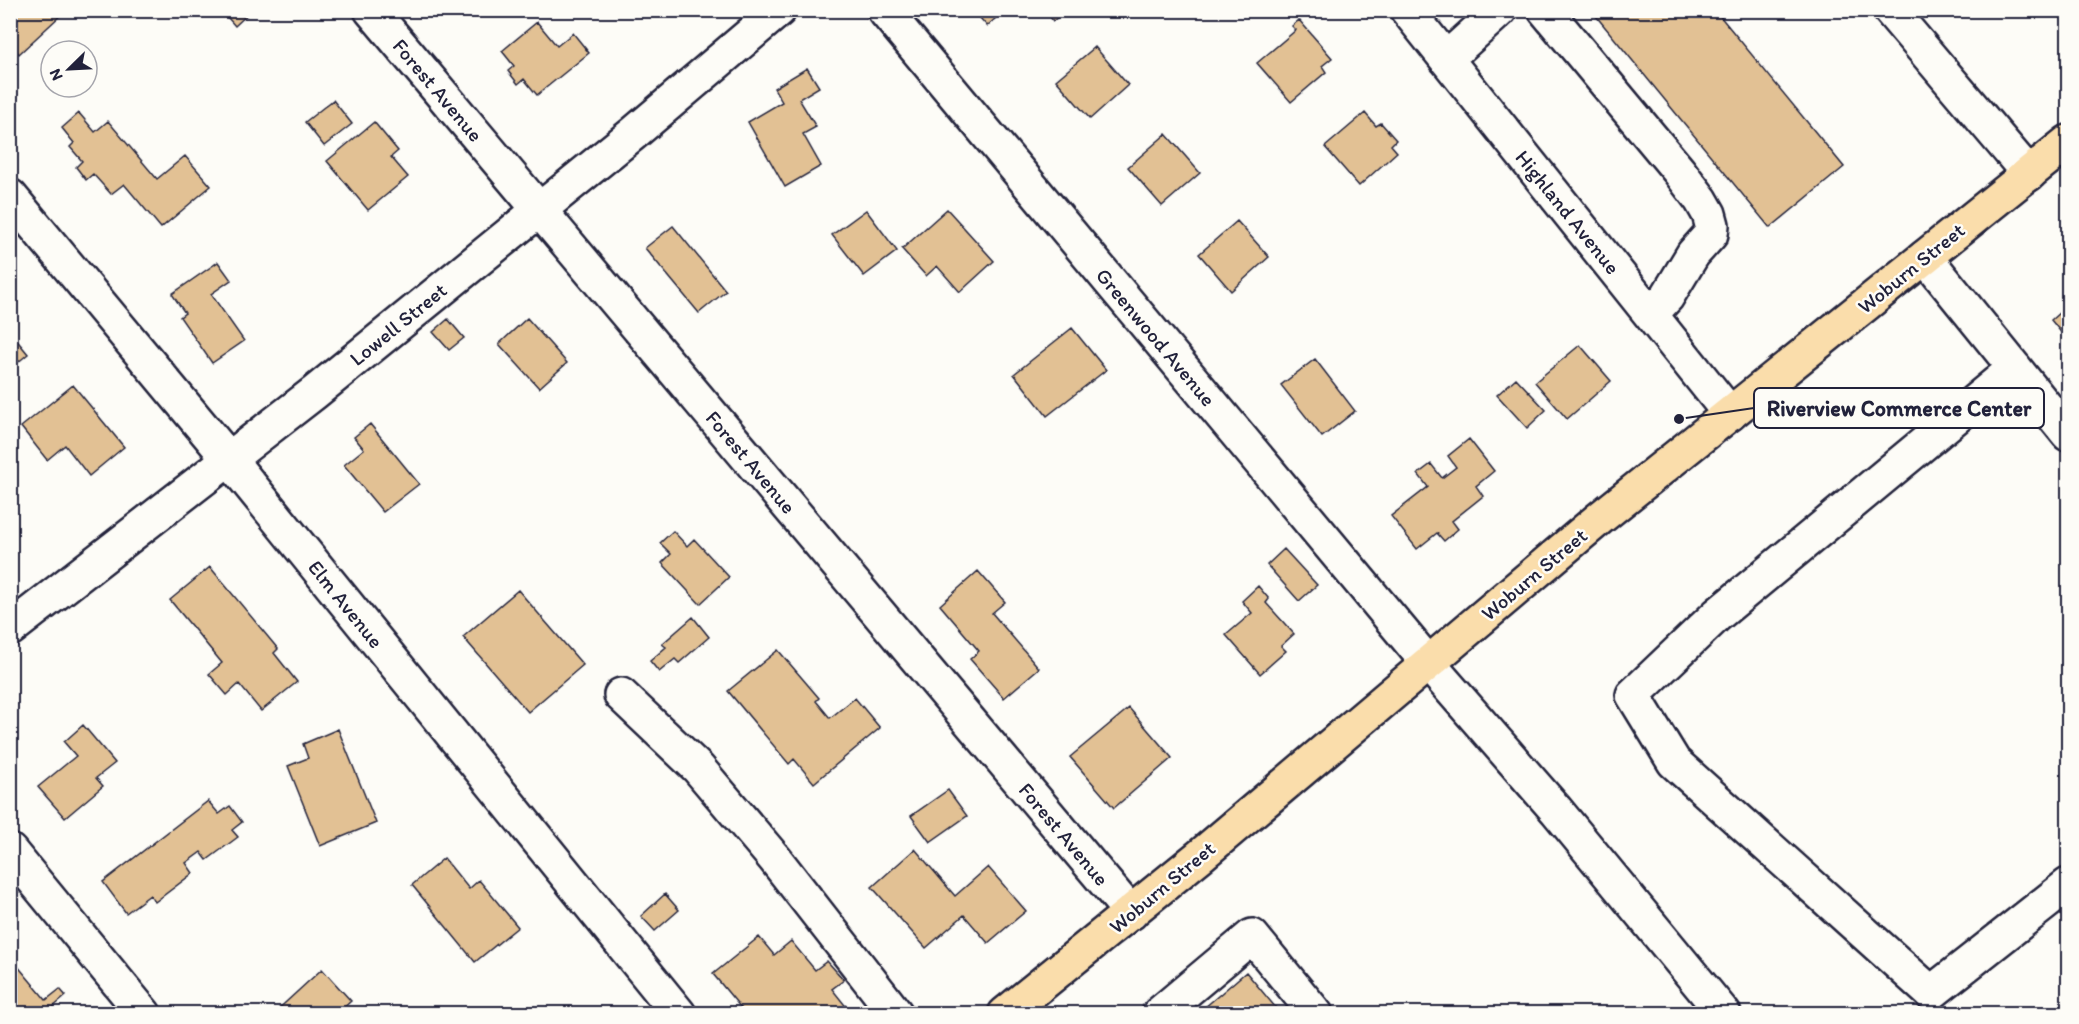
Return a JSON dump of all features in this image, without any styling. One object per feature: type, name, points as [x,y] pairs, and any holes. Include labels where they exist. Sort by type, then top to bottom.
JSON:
[{"type":"main road","name":"Woburn Street","points":[[1005,1014],[1131,913],[1600,518],[2068,142]]},
{"type":"street","name":"Forest Avenue","points":[[371,10],[1131,913]]},
{"type":"street","name":"Lowell Street","points":[[10,629],[229,459],[539,210],[779,10]]},
{"type":"street","name":"Greenwood Avenue","points":[[884,10],[1428,663],[1557,811],[1725,1014]]},
{"type":"street","name":"Highland Avenue","points":[[1407,10],[1730,414]]},
{"type":"street","points":[[1446,59],[1500,10]]},
{"type":"street","points":[[1545,10],[1679,171],[1709,214],[1712,225],[1711,234],[1693,254],[1667,297],[1651,314]]},
{"type":"street","points":[[1890,10],[2029,174]]},
{"type":"street","name":"Elm Avenue","points":[[10,196],[229,459],[679,1014]]},
{"type":"street","points":[[1925,257],[2068,434]]},
{"type":"street","points":[[2015,368],[1717,615],[1633,695],[1674,762],[1931,993],[2068,885]]},
{"type":"street","points":[[621,695],[706,777],[782,868],[896,1014]]},
{"type":"street","points":[[10,851],[144,1014]]},
{"type":"street","points":[[1159,1014],[1252,936],[1316,1014]]},
{"type":"building","points":[[10,10],[59,10],[62,14],[19,54],[14,48],[10,51]]},
{"type":"building","points":[[221,10],[252,10],[235,26]]},
{"type":"building","points":[[973,10],[1005,10],[987,26]]},
{"type":"building","points":[[1045,10],[1067,10],[1053,21]]},
{"type":"building","points":[[1591,10],[1715,10],[1844,167],[1770,228]]},
{"type":"building","points":[[1299,20],[1332,58],[1322,66],[1326,72],[1291,102],[1257,63],[1296,30],[1292,26]]},
{"type":"building","points":[[537,22],[557,46],[573,33],[589,53],[537,95],[524,79],[518,84],[508,71],[514,66],[502,51]]},
{"type":"building","points":[[1095,47],[1128,85],[1090,119],[1056,80]]},
{"type":"building","points":[[807,68],[819,87],[799,99],[816,127],[803,134],[821,166],[785,187],[748,122],[782,102],[774,88]]},
{"type":"building","points":[[333,100],[352,124],[324,146],[305,122]]},
{"type":"building","points":[[79,113],[95,132],[108,121],[157,179],[185,156],[211,186],[161,228],[124,184],[111,194],[93,174],[86,180],[76,167],[82,161],[70,147],[74,143],[62,128]]},
{"type":"building","points":[[1365,113],[1376,126],[1381,123],[1396,140],[1391,145],[1397,152],[1359,186],[1325,147]]},
{"type":"building","points":[[374,122],[398,151],[391,157],[408,177],[368,210],[327,161]]},
{"type":"building","points":[[1166,134],[1200,173],[1162,206],[1128,167]]},
{"type":"building","points":[[947,209],[994,261],[960,292],[937,266],[926,276],[902,249]]},
{"type":"building","points":[[866,210],[897,251],[864,276],[832,235]]},
{"type":"building","points":[[1237,221],[1269,257],[1231,291],[1199,254]]},
{"type":"building","points":[[673,226],[726,291],[699,313],[645,248]]},
{"type":"building","points":[[218,262],[231,280],[211,294],[244,341],[212,363],[180,317],[185,313],[172,294]]},
{"type":"building","points":[[2068,305],[2068,341],[2051,320]]},
{"type":"building","points":[[527,318],[567,363],[539,388],[499,344]]},
{"type":"building","points":[[448,319],[464,338],[449,350],[433,332]]},
{"type":"building","points":[[1072,328],[1106,370],[1047,416],[1014,374]]},
{"type":"building","points":[[10,332],[28,354],[10,369]]},
{"type":"building","points":[[1580,345],[1611,381],[1567,419],[1535,382]]},
{"type":"building","points":[[1315,359],[1355,411],[1322,437],[1281,385]]},
{"type":"building","points":[[1516,378],[1546,410],[1527,428],[1497,395]]},
{"type":"building","points":[[73,385],[124,447],[89,476],[65,445],[47,460],[21,427]]},
{"type":"building","points":[[370,424],[419,484],[383,512],[344,465],[364,449],[354,437]]},
{"type":"building","points":[[1469,439],[1494,471],[1476,486],[1483,496],[1452,521],[1458,529],[1444,541],[1437,533],[1417,549],[1391,516],[1428,487],[1418,474],[1431,464],[1442,478],[1456,467],[1448,456]]},
{"type":"building","points":[[673,531],[687,546],[694,539],[729,577],[700,604],[662,563],[671,554],[660,543]]},
{"type":"building","points":[[1284,549],[1317,585],[1299,601],[1267,565]]},
{"type":"building","points":[[210,567],[278,649],[274,653],[297,682],[261,711],[239,684],[227,695],[209,674],[222,663],[170,600]]},
{"type":"building","points":[[978,571],[1005,602],[992,613],[1039,668],[1004,698],[970,659],[979,651],[940,605]]},
{"type":"building","points":[[1258,586],[1269,599],[1266,603],[1294,634],[1281,646],[1286,651],[1260,674],[1226,635],[1252,613],[1242,601]]},
{"type":"building","points":[[518,590],[583,665],[528,712],[463,637]]},
{"type":"building","points":[[693,617],[709,637],[679,663],[675,659],[659,672],[650,661],[666,647],[662,644]]},
{"type":"building","points":[[778,650],[819,698],[816,701],[830,718],[855,698],[880,728],[814,783],[794,759],[789,764],[728,691]]},
{"type":"building","points":[[1129,708],[1172,758],[1114,808],[1070,757]]},
{"type":"building","points":[[83,725],[115,763],[96,778],[103,786],[65,818],[38,787],[76,756],[64,742]]},
{"type":"building","points":[[338,729],[376,823],[320,846],[288,766],[308,758],[303,744]]},
{"type":"building","points":[[948,790],[967,816],[930,842],[911,816]]},
{"type":"building","points":[[208,801],[219,814],[230,806],[242,822],[232,830],[238,837],[207,860],[201,852],[186,863],[193,873],[155,902],[150,895],[126,913],[103,882]]},
{"type":"building","points":[[915,849],[955,896],[988,867],[1026,911],[988,943],[964,915],[926,948],[872,887]]},
{"type":"building","points":[[444,858],[469,889],[479,880],[518,927],[475,962],[412,885]]},
{"type":"building","points":[[665,894],[679,910],[655,931],[641,916]]},
{"type":"building","points":[[759,937],[774,955],[791,941],[815,970],[827,961],[844,980],[832,989],[852,1014],[746,1014],[713,974]]},
{"type":"building","points":[[16,964],[46,1000],[60,989],[66,996],[45,1014],[10,1014],[10,968]]},
{"type":"building","points":[[322,969],[351,1001],[337,1014],[273,1014]]},
{"type":"building","points":[[1246,972],[1281,1014],[1197,1014]]},
{"type":"place","name":"Riverview Commerce Center","points":[[1679,419]]}]
